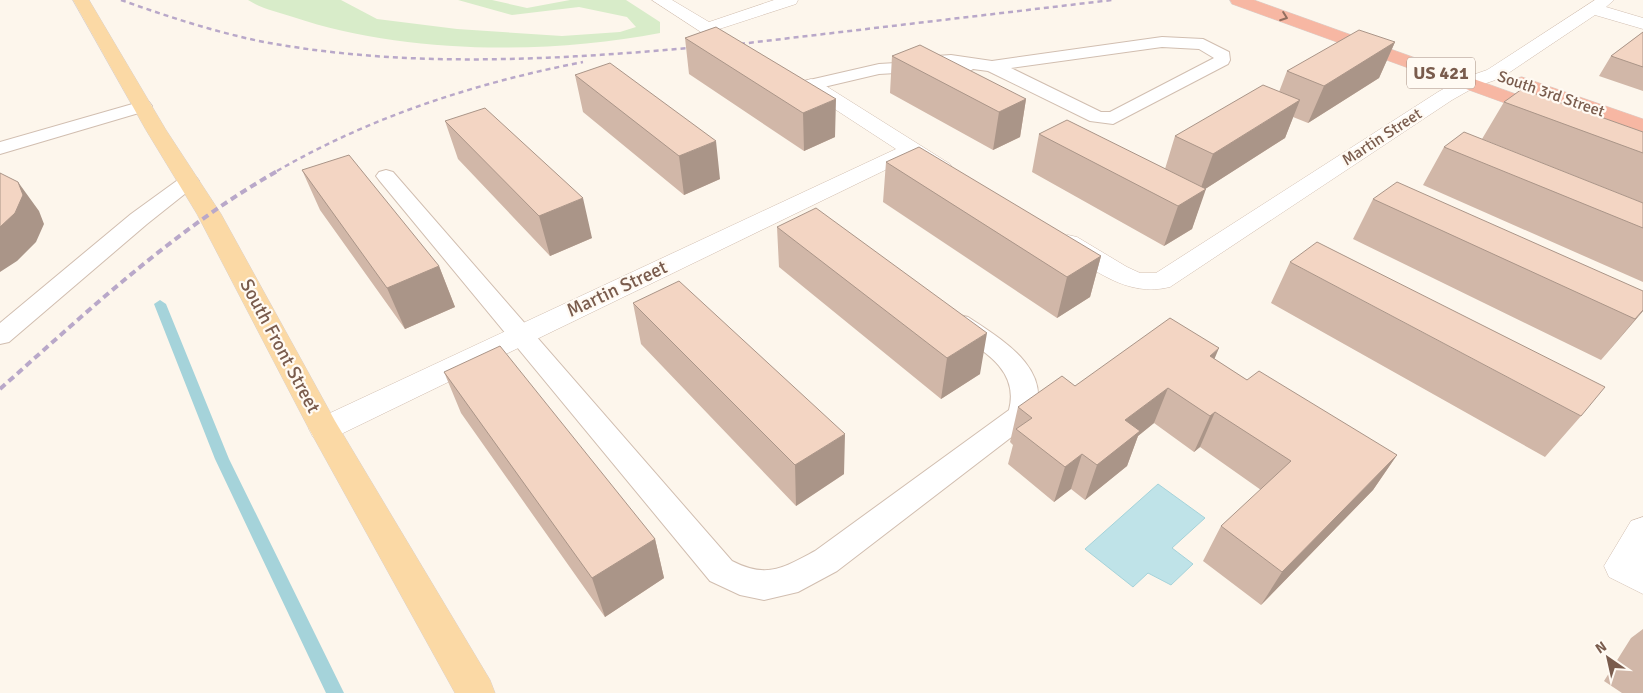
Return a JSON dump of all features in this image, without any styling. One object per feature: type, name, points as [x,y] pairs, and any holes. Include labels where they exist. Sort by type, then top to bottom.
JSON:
[{"type":"highway","name":"South 3rd Street","points":[[1238,0],[1560,116]]},
{"type":"highway","name":"South 3rd Street","points":[[1290,0],[1643,126]]},
{"type":"main road","name":"South Front Street","points":[[81,0],[209,214],[324,429],[475,692]]},
{"type":"street","points":[[660,0],[707,28],[790,0]]},
{"type":"street","points":[[1599,5],[1643,24]]},
{"type":"street","name":"Martin Street","points":[[1053,234],[1118,273],[1136,281],[1161,281],[1445,96],[1468,83],[1494,74],[1599,5]]},
{"type":"street","points":[[811,85],[910,150],[960,180]]},
{"type":"street","name":"Martin Street","points":[[324,429],[910,150]]},
{"type":"street","points":[[1643,531],[1621,566],[1643,579]]},
{"type":"lane","points":[[811,85],[879,69],[913,67],[939,73],[957,72],[970,64],[992,66],[1162,42],[1203,44],[1223,56],[1222,60],[1113,118],[1106,119],[1097,117],[992,66]]},
{"type":"lane","points":[[0,148],[143,106]]},
{"type":"lane","points":[[386,176],[721,571],[740,581],[764,586],[787,582],[826,561],[1021,415],[1025,392],[1021,377],[1013,364],[998,350],[942,311]]},
{"type":"lane","points":[[0,336],[139,219],[188,181]]},
{"type":"lane","points":[[792,206],[816,222]]},
{"type":"green space","points":[[248,0],[341,0],[377,19],[457,29],[562,36],[620,32],[636,27],[627,17],[579,7],[512,15],[458,0],[492,0],[527,8],[570,0],[626,0],[660,22],[660,33],[570,45],[475,47],[427,44],[381,38],[336,29],[270,10]]},
{"type":"water","points":[[1158,484],[1205,518],[1172,548],[1193,564],[1171,585],[1148,573],[1133,587],[1085,549]]},
{"type":"building","points":[[716,27],[836,99],[803,113],[685,38]]},
{"type":"building","points":[[1359,30],[1395,42],[1324,86],[1287,71]]},
{"type":"building","points":[[1643,32],[1643,67],[1611,56]]},
{"type":"building","points":[[920,45],[1026,99],[999,112],[892,56]]},
{"type":"building","points":[[610,63],[716,141],[679,156],[575,75]]},
{"type":"building","points":[[1263,85],[1300,100],[1213,154],[1175,136]]},
{"type":"building","points":[[1522,89],[1643,132],[1643,153],[1504,102]]},
{"type":"building","points":[[485,108],[583,198],[539,216],[445,121]]},
{"type":"building","points":[[1067,120],[1206,189],[1178,206],[1039,134]]},
{"type":"building","points":[[1464,132],[1643,203],[1643,228],[1444,147]]},
{"type":"building","points":[[919,147],[1101,256],[1067,277],[886,162]]},
{"type":"building","points":[[349,155],[439,266],[387,288],[302,170]]},
{"type":"building","points":[[0,173],[18,182],[23,195],[15,213],[0,227]]},
{"type":"building","points":[[1397,182],[1643,291],[1643,310],[1635,319],[1373,199]]},
{"type":"building","points":[[816,208],[987,333],[947,358],[777,227]]},
{"type":"building","points":[[1317,242],[1605,387],[1581,416],[1290,262]]},
{"type":"building","points":[[679,281],[845,434],[795,465],[633,303]]},
{"type":"building","points":[[1170,318],[1219,348],[1210,356],[1247,380],[1259,371],[1397,455],[1282,572],[1221,526],[1291,461],[1215,412],[1210,416],[1168,388],[1125,420],[1140,431],[1097,465],[1082,454],[1065,467],[1016,429],[1032,418],[1018,407],[1062,376],[1075,386]]},
{"type":"building","points":[[500,346],[655,539],[592,578],[444,372]]},
{"type":"waterway","points":[[160,304],[222,459],[335,693]]},
{"type":"railway","points":[[121,0],[189,23],[259,41],[369,56],[424,59],[535,58],[701,47]]},
{"type":"railway","points":[[731,45],[1112,0]]},
{"type":"railway","points":[[277,171],[313,151],[350,134],[426,104],[503,80],[583,62]]},
{"type":"railway","points":[[0,389],[168,244],[241,193],[279,170]]}]
